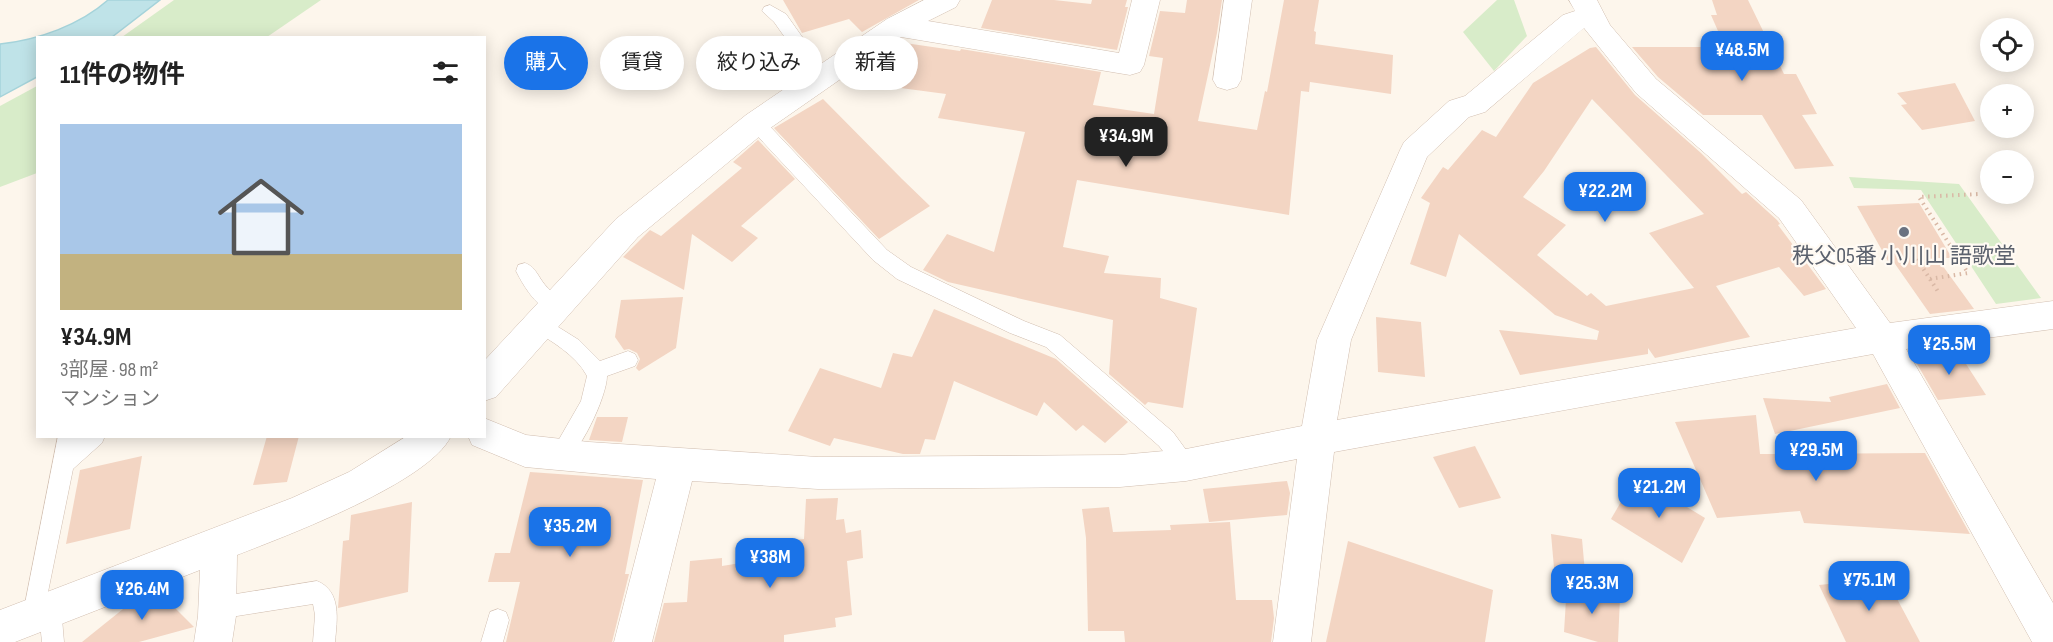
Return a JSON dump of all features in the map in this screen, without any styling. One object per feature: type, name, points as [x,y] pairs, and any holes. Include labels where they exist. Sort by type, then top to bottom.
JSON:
[{"type":"street","points":[[822,75],[897,26],[946,0]]},
{"type":"street","points":[[897,26],[1130,65],[1146,0]]},
{"type":"street","points":[[1227,80],[1238,0]]},
{"type":"street","points":[[1292,642],[1334,340],[1415,150],[1459,109],[1475,104],[1586,8],[1599,31],[1646,86],[1790,208],[1882,338],[2053,641]]},
{"type":"street","points":[[486,384],[627,228],[756,123],[802,90]]},
{"type":"street","points":[[486,435],[525,451],[818,473],[1120,471],[1186,465],[1882,338],[2053,315]]},
{"type":"street","points":[[0,629],[46,621],[370,482],[409,458],[432,438]]},
{"type":"street","points":[[633,642],[661,538],[678,462]]},
{"type":"street","points":[[215,625],[219,546]]},
{"type":"lane","points":[[770,11],[780,18],[793,36]]},
{"type":"lane","points":[[756,123],[880,255],[904,273],[1017,327],[1053,340],[1166,439],[1186,465]]},
{"type":"lane","points":[[525,271],[541,294],[547,314],[579,353],[592,365],[597,378],[595,391],[560,455]]},
{"type":"lane","points":[[595,372],[628,360]]},
{"type":"lane","points":[[46,621],[38,577],[65,463],[68,438]]},
{"type":"lane","points":[[65,463],[92,438]]},
{"type":"lane","points":[[215,625],[317,592],[324,597],[327,607],[324,642]]},
{"type":"lane","points":[[492,642],[498,620]]},
{"type":"path","points":[[1929,279],[1968,273],[1919,197],[1979,194]]},
{"type":"path","points":[[1917,259],[1940,293]]},
{"type":"green space","points":[[174,0],[321,0],[268,36],[123,36]]},
{"type":"green space","points":[[1497,0],[1514,0],[1527,36],[1494,71],[1463,32]]},
{"type":"green space","points":[[36,87],[36,173],[0,187],[0,106]]},
{"type":"green space","points":[[1849,177],[1959,184],[2041,298],[1996,304],[1921,190],[1854,188]]},
{"type":"water","points":[[108,0],[160,0],[113,36],[40,36],[72,24]]},
{"type":"water","points":[[36,37],[36,78],[0,97],[0,44]]},
{"type":"building","points":[[783,0],[919,0],[862,32],[849,19],[802,33]]},
{"type":"building","points":[[992,0],[1054,0],[1091,4],[1092,0],[1127,0],[1125,7],[1128,7],[1117,50],[981,28]]},
{"type":"building","points":[[1187,0],[1222,0],[1198,121],[1257,130],[1265,91],[1267,92],[1284,0],[1319,0],[1314,31],[1316,32],[1315,44],[1393,55],[1391,94],[1310,82],[1309,92],[1301,91],[1289,215],[1077,180],[1063,247],[1109,256],[1104,273],[1161,278],[1160,298],[1197,308],[1183,408],[1148,402],[1145,405],[1109,374],[1113,320],[948,282],[923,270],[947,234],[994,252],[1025,132],[938,118],[946,94],[916,90],[918,90],[918,45],[960,51],[961,49],[1101,72],[1093,105],[1154,114],[1163,58],[1149,56],[1160,11],[1185,13]]},
{"type":"building","points":[[1712,0],[1748,0],[1784,74],[1796,74],[1817,114],[1802,115],[1834,166],[1795,169],[1762,115],[1703,115],[1658,77],[1632,47],[1725,47],[1711,15],[1717,15]]},
{"type":"building","points":[[1596,47],[1635,95],[1701,153],[1742,194],[1746,192],[1777,220],[1780,224],[1778,225],[1826,289],[1804,296],[1779,267],[1716,286],[1750,337],[1655,358],[1648,348],[1648,354],[1520,375],[1499,330],[1597,340],[1599,331],[1555,315],[1459,234],[1446,277],[1410,264],[1430,203],[1421,198],[1443,167],[1448,170],[1482,130],[1496,137],[1533,83],[1590,48]],"holes":[[[1592,99],[1704,214],[1649,233],[1694,288],[1606,306],[1591,293],[1587,296],[1537,255],[1566,225],[1523,197],[1544,171]]]},
{"type":"building","points":[[1955,83],[1975,121],[1922,130],[1901,105],[1907,104],[1897,93]]},
{"type":"building","points":[[823,99],[930,206],[879,239],[774,128]]},
{"type":"building","points":[[758,140],[795,179],[741,226],[758,238],[732,262],[692,234],[684,290],[623,257],[650,230],[661,236],[742,168],[733,162]]},
{"type":"building","points":[[1919,203],[1952,258],[1937,258],[1974,309],[1930,314],[1893,261],[1888,261],[1857,206]]},
{"type":"building","points":[[683,297],[676,348],[639,371],[636,368],[640,359],[637,353],[629,349],[624,350],[615,337],[621,300]]},
{"type":"building","points":[[934,309],[1056,359],[1128,422],[1105,443],[1083,425],[1076,431],[1044,402],[1037,416],[954,381],[935,440],[925,439],[920,454],[903,454],[834,438],[830,446],[788,431],[820,368],[881,388],[893,353],[912,357]]},
{"type":"building","points":[[1376,317],[1421,322],[1425,377],[1378,372]]},
{"type":"building","points":[[1959,353],[1986,395],[1938,400],[1913,357]]},
{"type":"building","points":[[1887,384],[1900,408],[1775,434],[1763,398],[1831,402],[1829,397]]},
{"type":"building","points":[[1756,415],[1760,454],[1925,453],[1970,534],[1804,523],[1800,511],[1717,518],[1675,422]]},
{"type":"building","points":[[597,417],[628,417],[622,442],[589,440]]},
{"type":"building","points":[[266,438],[298,438],[287,482],[253,485]]},
{"type":"building","points":[[1475,446],[1501,498],[1459,508],[1433,457]]},
{"type":"building","points":[[142,456],[130,529],[66,544],[80,470]]},
{"type":"building","points":[[530,472],[643,480],[625,574],[629,574],[612,642],[506,642],[520,582],[488,582],[495,553],[510,553]]},
{"type":"building","points":[[1636,476],[1705,518],[1682,563],[1611,519]]},
{"type":"building","points":[[1287,481],[1290,493],[1287,515],[1209,522],[1203,489]]},
{"type":"building","points":[[838,498],[836,520],[844,519],[846,533],[861,530],[863,558],[847,561],[852,615],[835,618],[836,627],[784,635],[784,642],[654,642],[664,603],[687,602],[690,561],[722,558],[722,566],[797,554],[796,540],[804,539],[806,499]]},
{"type":"building","points":[[412,502],[408,592],[338,608],[343,541],[349,540],[351,515]]},
{"type":"building","points":[[1109,507],[1113,532],[1171,530],[1170,525],[1230,522],[1236,600],[1272,600],[1274,618],[1271,642],[1125,642],[1124,631],[1088,631],[1086,538],[1082,509]]},
{"type":"building","points":[[1551,534],[1582,539],[1586,584],[1555,579]]},
{"type":"building","points":[[1348,541],[1493,590],[1485,642],[1326,642]]},
{"type":"building","points":[[1886,578],[1920,642],[1846,642],[1819,585]]},
{"type":"building","points":[[1567,583],[1620,598],[1618,642],[1598,642],[1564,632]]},
{"type":"building","points":[[156,589],[194,627],[139,642],[82,642],[138,597]]},
{"type":"place","name":"秩父05番 小川山 語歌堂","points":[[1904,232]]}]
